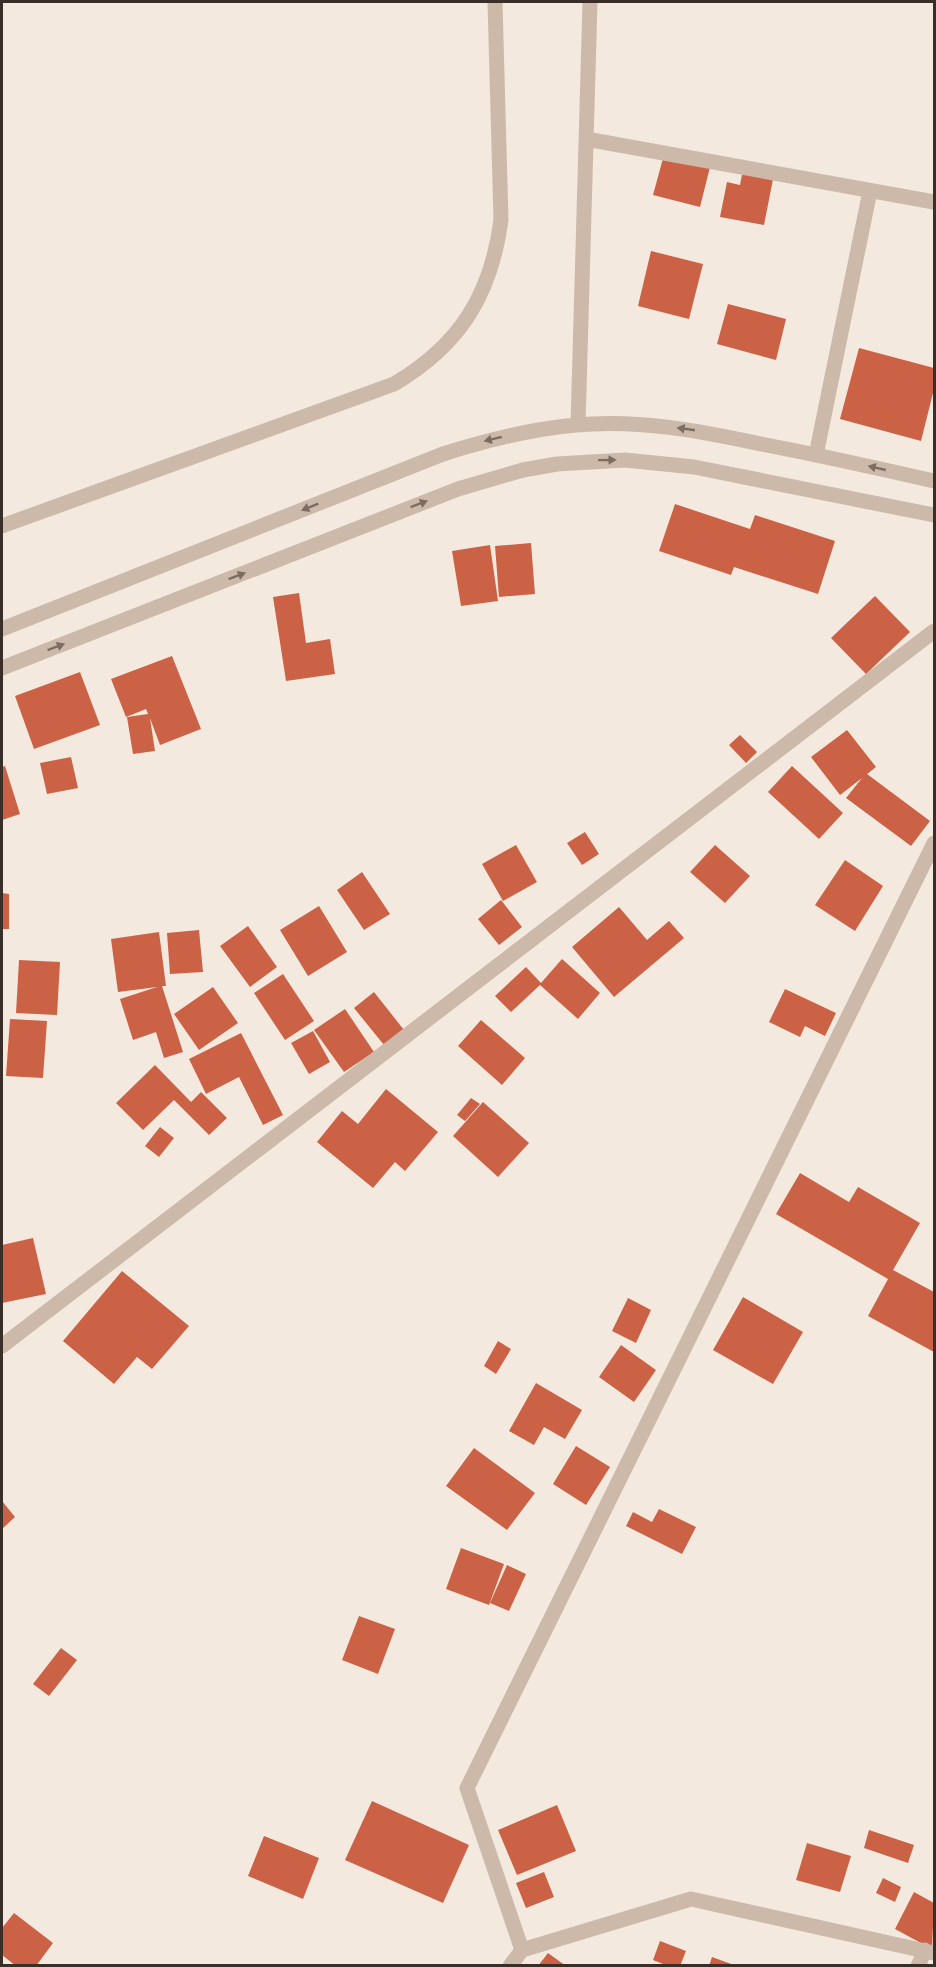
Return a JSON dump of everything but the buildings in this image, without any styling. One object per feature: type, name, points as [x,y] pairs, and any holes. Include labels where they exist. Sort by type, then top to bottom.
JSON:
[{"type":"street","points":[[2,526],[394,384],[431,359],[448,343],[475,307],[489,276],[498,243],[501,220],[495,2]]},
{"type":"street","points":[[578,425],[590,2]]},
{"type":"street","points":[[586,139],[934,202]]},
{"type":"street","points":[[816,455],[870,191]]},
{"type":"street","points":[[2,629],[443,454],[509,435],[578,425],[659,426],[816,455],[934,481]]},
{"type":"street","points":[[2,668],[458,489],[523,470],[557,464],[625,460],[671,464],[934,515]]},
{"type":"street","points":[[2,1346],[934,631]]},
{"type":"street","points":[[522,1950],[467,1788],[934,843]]},
{"type":"street","points":[[2,1328],[18,1334]]},
{"type":"street","points":[[510,1965],[522,1950],[691,1899],[930,1951],[918,1965]]}]
